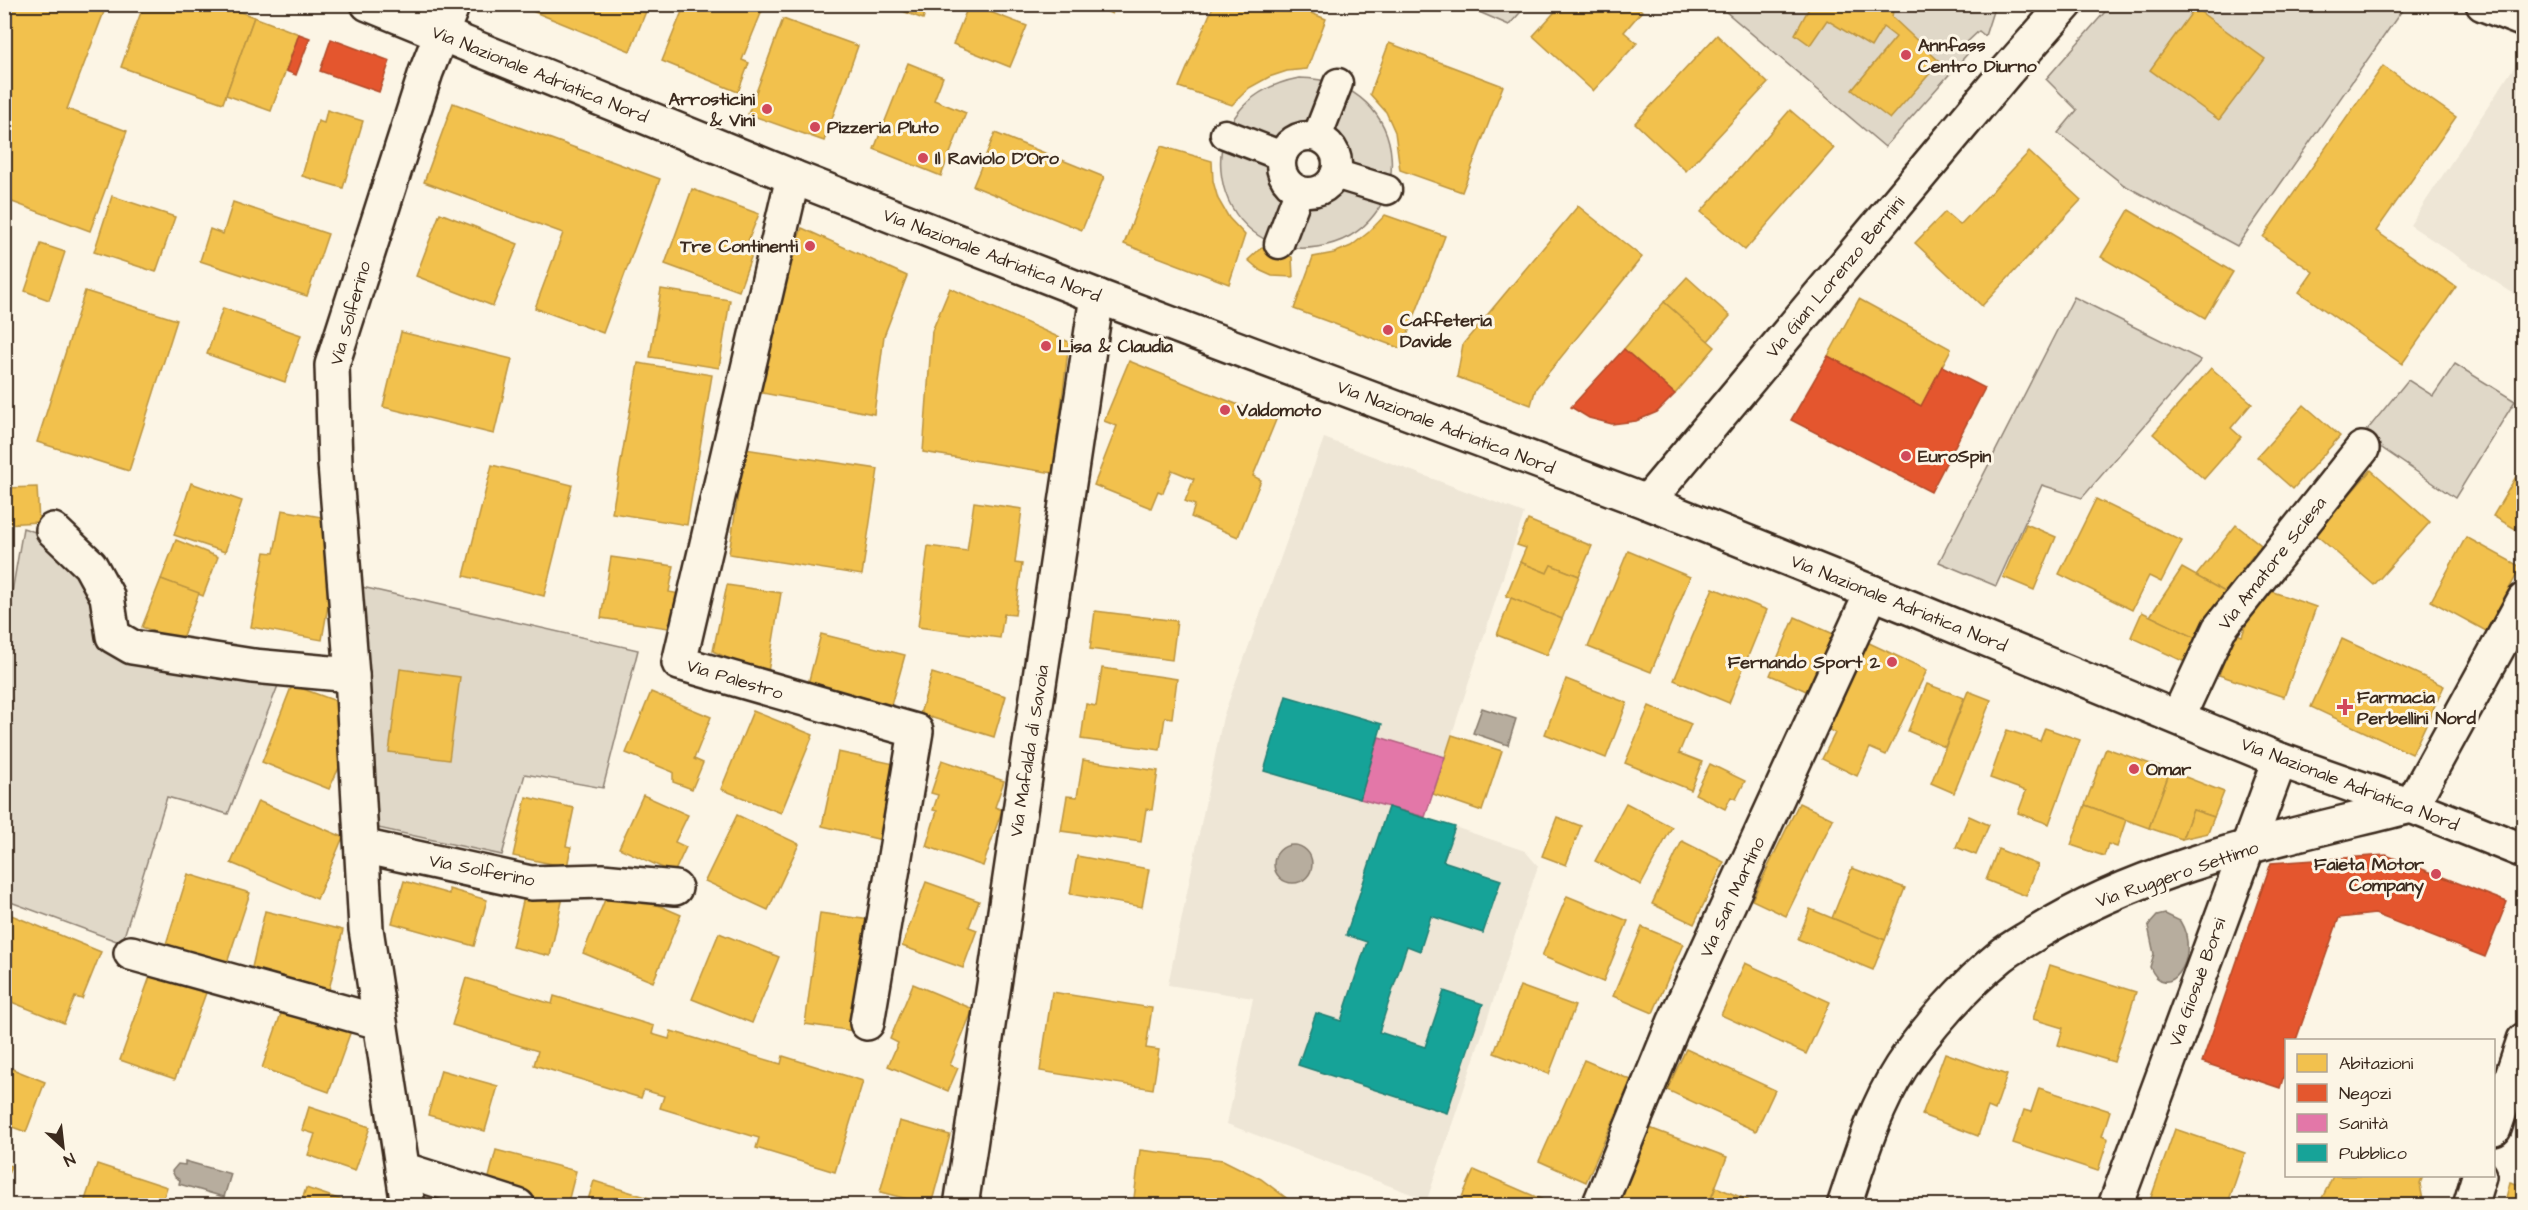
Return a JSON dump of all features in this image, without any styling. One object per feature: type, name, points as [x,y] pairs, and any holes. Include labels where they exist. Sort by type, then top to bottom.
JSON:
[{"type":"street","name":"Via Nazionale Adriatica Nord","points":[[368,4],[447,19],[793,177],[1097,296],[1647,502],[2280,760],[2411,806],[2523,850]]},
{"type":"street","name":"Via Gian Lorenzo Bernini","points":[[2024,52],[2040,4]]},
{"type":"street","name":"Via Gian Lorenzo Bernini","points":[[1647,502],[2066,4]]},
{"type":"street","points":[[2483,4],[2523,20]]},
{"type":"street","name":"Via Solferino","points":[[408,1206],[366,929],[352,675],[335,464],[332,364],[426,72],[447,19]]},
{"type":"street","points":[[1317,137],[1338,83]]},
{"type":"street","points":[[1225,134],[1282,156]]},
{"type":"street","points":[[1308,136],[1317,137],[1325,142],[1335,156],[1335,174],[1325,188],[1308,192],[1299,191],[1284,177],[1282,156],[1292,142],[1308,136]]},
{"type":"street","points":[[1335,174],[1387,190]]},
{"type":"street","name":"Via Palestro","points":[[793,177],[679,663],[916,731],[867,1023]]},
{"type":"street","points":[[1279,244],[1299,191]]},
{"type":"street","name":"Via Mafalda di Savoia","points":[[961,1206],[1097,296]]},
{"type":"street","name":"Via Amatore Sciesa","points":[[2178,717],[2219,629],[2362,449]]},
{"type":"street","points":[[53,530],[90,565],[107,596],[113,636],[132,647],[253,666],[352,675]]},
{"type":"street","name":"Via San Martino","points":[[1599,1206],[1674,1023],[1872,592]]},
{"type":"street","points":[[2411,806],[2523,600]]},
{"type":"street","name":"Via Giosuè Borsi","points":[[2115,1206],[2245,849],[2280,760]]},
{"type":"street","name":"Via Ruggero Settimo","points":[[1845,1206],[1871,1127],[1899,1070],[1917,1044],[1966,987],[2002,955],[2052,923],[2108,894],[2245,849],[2411,806]]},
{"type":"street","name":"Via Solferino","points":[[362,846],[531,883],[602,881],[675,888]]},
{"type":"street","points":[[131,953],[379,1022]]},
{"type":"street","points":[[2495,1123],[2523,1040]]},
{"type":"street","points":[[402,1169],[518,1206]]},
{"type":"street","points":[[2470,1206],[2479,1177]]},
{"type":"shaded area","points":[[2401,4],[2405,6],[2237,246],[2124,185],[2058,133],[2077,110],[2046,79],[2111,5]]},
{"type":"shaded area","points":[[1463,5],[1527,5],[1509,25]]},
{"type":"shaded area","points":[[1718,5],[1995,5],[1985,36],[1979,31],[1964,45],[1970,51],[1885,147]]},
{"type":"shaded area","points":[[2520,58],[2524,60],[2523,300],[2410,225]]},
{"type":"shaded area","points":[[1299,78],[1338,85],[1366,103],[1384,128],[1391,158],[1388,187],[1374,215],[1351,236],[1317,247],[1280,245],[1252,231],[1232,207],[1222,178],[1222,146],[1235,117],[1260,93]],"holes":[[[1308,136],[1329,147],[1336,157],[1335,172],[1326,186],[1319,190],[1303,191],[1288,183],[1282,169],[1283,162],[1286,151],[1293,142]]]},
{"type":"shaded area","points":[[2074,297],[2201,360],[2082,498],[2042,485],[1996,586],[1939,562]]},
{"type":"shaded area","points":[[2455,364],[2515,401],[2455,498],[2363,435],[2408,380],[2433,396]]},
{"type":"shaded area","points":[[1324,438],[1524,513],[1425,817],[1525,851],[1538,866],[1427,1200],[1227,1124],[1253,998],[1168,985],[1223,717]]},
{"type":"shaded area","points":[[23,528],[41,534],[78,568],[101,624],[279,683],[228,814],[167,797],[122,943],[5,900],[4,603],[10,604]]},
{"type":"shaded area","points":[[362,587],[638,650],[603,788],[525,774],[502,855],[369,826]]},
{"type":"shaded area","points":[[1482,708],[1516,719],[1508,745],[1473,733]]},
{"type":"shaded area","points":[[1293,845],[1306,851],[1312,864],[1306,877],[1293,883],[1280,877],[1274,864],[1280,851]]},
{"type":"shaded area","points":[[2165,914],[2180,921],[2186,935],[2187,950],[2180,972],[2173,979],[2165,981],[2157,977],[2150,967],[2154,954],[2148,926],[2157,916]]},
{"type":"shaded area","points":[[185,1161],[231,1174],[224,1197],[179,1184],[180,1180],[172,1171],[178,1164],[185,1165]]},
{"type":"building: Abitazioni","points":[[4,4],[107,4],[67,109],[127,131],[90,231],[4,199]]},
{"type":"building: Abitazioni","points":[[144,4],[219,4],[254,17],[223,103],[121,67]]},
{"type":"building: Abitazioni","points":[[515,4],[649,4],[630,51]]},
{"type":"building: Abitazioni","points":[[685,4],[746,4],[762,11],[742,60],[749,63],[738,92],[662,61]]},
{"type":"building: Abitazioni","points":[[885,4],[928,4],[923,19]]},
{"type":"building: Abitazioni","points":[[969,4],[1027,26],[1010,67],[953,44]]},
{"type":"building: Abitazioni","points":[[1091,4],[1116,4],[1112,14]]},
{"type":"building: Abitazioni","points":[[1214,4],[1288,4],[1326,19],[1307,69],[1287,71],[1269,77],[1249,88],[1232,105],[1179,87]]},
{"type":"building: Abitazioni","points":[[1562,4],[1635,4],[1642,11],[1624,32],[1637,43],[1593,91],[1533,36]]},
{"type":"building: Abitazioni","name":"Annfass Centro Diurno","points":[[1799,4],[1894,4],[1892,17],[1940,62],[1890,119],[1852,90],[1896,37],[1883,27],[1871,47],[1827,20],[1810,45],[1795,34],[1808,10]]},
{"type":"building: Abitazioni","points":[[2195,8],[2265,59],[2219,120],[2150,70]]},
{"type":"building: Abitazioni","points":[[254,17],[299,34],[271,111],[226,95]]},
{"type":"building: Abitazioni","points":[[783,19],[858,46],[824,141],[748,114]]},
{"type":"building: Abitazioni","points":[[1717,35],[1768,83],[1686,171],[1635,123]]},
{"type":"building: Abitazioni","points":[[1389,43],[1503,86],[1462,192],[1400,170],[1395,132],[1386,112],[1370,94]]},
{"type":"building: Abitazioni","points":[[908,63],[943,77],[934,100],[966,113],[941,176],[874,149]]},
{"type":"building: Abitazioni","points":[[2383,66],[2456,117],[2376,231],[2456,287],[2402,364],[2299,292],[2313,272],[2263,237]]},
{"type":"building: Abitazioni","points":[[453,103],[660,179],[603,333],[535,308],[563,233],[424,182]]},
{"type":"building: Abitazioni","points":[[327,110],[363,121],[343,188],[302,176],[318,121],[324,123]]},
{"type":"building: Abitazioni","points":[[1790,110],[1834,148],[1745,250],[1701,212]]},
{"type":"building: Abitazioni","points":[[995,133],[1104,177],[1082,230],[973,186]]},
{"type":"building: Abitazioni","points":[[1161,146],[1212,161],[1213,181],[1218,199],[1229,218],[1245,235],[1229,284],[1124,244]]},
{"type":"building: Abitazioni","points":[[2029,152],[2081,200],[1982,306],[1915,243],[1945,212],[1960,225]]},
{"type":"building: Abitazioni","points":[[692,189],[759,214],[746,246],[754,249],[739,291],[665,264]]},
{"type":"building: Abitazioni","points":[[112,196],[175,217],[156,272],[94,252]]},
{"type":"building: Abitazioni","points":[[233,202],[328,234],[307,296],[200,261],[210,229],[223,234]]},
{"type":"building: Abitazioni","points":[[1578,206],[1642,257],[1536,388],[1531,405],[1457,377],[1463,344]]},
{"type":"building: Abitazioni","points":[[2129,210],[2233,272],[2205,318],[2101,257]]},
{"type":"building: Abitazioni","points":[[440,213],[518,244],[493,306],[416,276]]},
{"type":"building: Abitazioni","points":[[1385,215],[1445,236],[1402,349],[1294,309],[1313,257],[1334,253],[1351,246]]},
{"type":"building: Abitazioni","points":[[802,228],[907,276],[884,336],[874,414],[757,392],[769,317]]},
{"type":"building: Abitazioni","points":[[41,244],[65,252],[49,300],[25,291]]},
{"type":"building: Abitazioni","points":[[1262,247],[1292,257],[1293,277],[1272,276],[1261,271],[1248,260]]},
{"type":"building: Abitazioni","points":[[1687,277],[1730,316],[1708,341],[1664,302]]},
{"type":"building: Abitazioni","points":[[950,288],[1069,342],[1053,473],[923,452],[932,331]]},
{"type":"building: Abitazioni","points":[[661,289],[730,300],[719,368],[650,357]]},
{"type":"building: Abitazioni","points":[[85,291],[177,320],[129,471],[37,442]]},
{"type":"building: Abitazioni","points":[[1859,299],[1951,349],[1921,406],[1828,356]]},
{"type":"building: Abitazioni","points":[[1664,302],[1715,347],[1675,394],[1624,349]]},
{"type":"building: Abitazioni","points":[[223,308],[301,335],[285,382],[207,354]]},
{"type":"building: Abitazioni","points":[[401,332],[512,359],[494,434],[383,407]]},
{"type":"building: Abitazioni","points":[[1129,361],[1276,420],[1253,476],[1261,480],[1238,537],[1191,517],[1195,505],[1185,501],[1194,479],[1172,470],[1163,493],[1158,491],[1151,508],[1094,485],[1117,426],[1104,421]]},
{"type":"building: Abitazioni","points":[[638,363],[712,375],[687,525],[612,513]]},
{"type":"building: Abitazioni","points":[[2211,368],[2252,403],[2231,428],[2241,437],[2204,479],[2153,434]]},
{"type":"building: Abitazioni","points":[[2304,405],[2340,436],[2293,489],[2257,457]]},
{"type":"building: Abitazioni","points":[[745,449],[878,469],[862,575],[729,554]]},
{"type":"building: Abitazioni","points":[[2524,463],[2524,534],[2493,516]]},
{"type":"building: Abitazioni","points":[[492,465],[572,485],[544,596],[464,576]]},
{"type":"building: Abitazioni","points":[[2371,470],[2430,522],[2374,585],[2315,534]]},
{"type":"building: Abitazioni","points":[[191,483],[242,501],[225,552],[174,535]]},
{"type":"building: Abitazioni","points":[[37,487],[39,522],[4,524],[4,488]]},
{"type":"building: Abitazioni","points":[[2096,499],[2182,541],[2161,582],[2149,576],[2132,610],[2059,574]]},
{"type":"building: Abitazioni","points":[[974,502],[1022,509],[1015,563],[1022,564],[1015,615],[1004,614],[1000,638],[918,627],[928,546],[967,551]]},
{"type":"building: Abitazioni","points":[[282,510],[333,519],[325,564],[335,566],[322,640],[251,627],[265,552],[274,553]]},
{"type":"building: Abitazioni","points":[[1528,520],[1592,546],[1579,576],[1551,565],[1547,573],[1520,562],[1526,548],[1517,545]]},
{"type":"building: Abitazioni","points":[[2026,524],[2056,537],[2034,590],[2003,577]]},
{"type":"building: Abitazioni","points":[[2236,525],[2261,545],[2225,592],[2196,576]]},
{"type":"building: Abitazioni","points":[[2466,537],[2521,567],[2486,631],[2431,601]]},
{"type":"building: Abitazioni","points":[[176,540],[218,557],[203,596],[161,579]]},
{"type":"building: Abitazioni","points":[[1628,551],[1690,577],[1651,672],[1588,647]]},
{"type":"building: Abitazioni","points":[[611,557],[674,566],[669,592],[680,594],[675,629],[601,618]]},
{"type":"building: Abitazioni","points":[[1520,562],[1547,573],[1551,565],[1579,576],[1562,619],[1506,596]]},
{"type":"building: Abitazioni","points":[[2182,568],[2225,592],[2198,639],[2150,616]]},
{"type":"building: Abitazioni","points":[[161,579],[199,593],[181,641],[142,627]]},
{"type":"building: Abitazioni","points":[[727,585],[781,593],[767,678],[713,651]]},
{"type":"building: Abitazioni","points":[[2259,587],[2316,607],[2284,697],[2219,675],[2234,633],[2242,636]]},
{"type":"building: Abitazioni","points":[[1713,588],[1767,610],[1729,703],[1674,680]]},
{"type":"building: Abitazioni","points":[[1511,598],[1562,619],[1547,655],[1497,635]]},
{"type":"building: Abitazioni","points":[[1095,611],[1177,621],[1172,660],[1090,649]]},
{"type":"building: Abitazioni","points":[[2142,612],[2198,639],[2187,663],[2131,637]]},
{"type":"building: Abitazioni","points":[[1795,617],[1838,636],[1813,694],[1770,675]]},
{"type":"building: Abitazioni","points":[[821,634],[905,655],[891,705],[808,684]]},
{"type":"building: Abitazioni","points":[[2342,639],[2444,686],[2412,754],[2311,707]]},
{"type":"building: Abitazioni","points":[[1867,642],[1927,670],[1886,755],[1870,748],[1857,776],[1822,759],[1835,733],[1826,728]]},
{"type":"building: Abitazioni","points":[[1102,668],[1177,679],[1172,718],[1165,717],[1160,750],[1081,739],[1086,704],[1096,706]]},
{"type":"building: Abitazioni","points":[[400,669],[460,677],[449,760],[389,752]]},
{"type":"building: Abitazioni","points":[[932,673],[1006,696],[994,737],[920,714]]},
{"type":"building: Abitazioni","points":[[1566,679],[1627,703],[1606,758],[1545,734]]},
{"type":"building: Abitazioni","points":[[1927,684],[1964,698],[1945,747],[1908,731]]},
{"type":"building: Abitazioni","points":[[292,685],[339,702],[345,755],[329,789],[262,762]]},
{"type":"building: Abitazioni","points":[[1968,691],[1991,700],[1954,793],[1931,783]]},
{"type":"building: Abitazioni","points":[[651,692],[711,717],[694,759],[703,763],[692,789],[673,782],[673,772],[626,753]]},
{"type":"building: Abitazioni","points":[[1649,706],[1691,724],[1679,753],[1702,762],[1691,790],[1625,763]]},
{"type":"building: Abitazioni","points":[[753,711],[813,735],[781,813],[721,789]]},
{"type":"building: Abitazioni","points":[[2045,728],[2080,740],[2049,824],[2018,813],[2026,791],[1990,778],[2007,730],[2040,741]]},
{"type":"building: Abitazioni","points":[[1452,735],[1502,751],[1482,811],[1433,794]]},
{"type":"building: Abitazioni","points":[[2106,748],[2170,771],[2149,828],[2085,805]]},
{"type":"building: Abitazioni","points":[[838,752],[899,765],[882,840],[822,826]]},
{"type":"building: Abitazioni","points":[[942,760],[1004,781],[995,807],[1002,810],[983,866],[926,846],[937,811],[933,810],[938,795],[931,793]]},
{"type":"building: Abitazioni","points":[[1083,760],[1158,771],[1152,810],[1146,809],[1141,842],[1061,831],[1067,796],[1077,797]]},
{"type":"building: Abitazioni","points":[[1710,764],[1745,781],[1736,799],[1731,797],[1725,809],[1695,794]]},
{"type":"building: Abitazioni","points":[[2170,771],[2224,792],[2214,817],[2193,810],[2182,839],[2149,828]]},
{"type":"building: Abitazioni","points":[[643,795],[688,815],[675,842],[686,847],[674,873],[619,848]]},
{"type":"building: Abitazioni","points":[[526,797],[574,808],[566,846],[571,847],[567,867],[513,856]]},
{"type":"building: Abitazioni","points":[[258,801],[343,837],[317,899],[231,863]]},
{"type":"building: Abitazioni","points":[[1626,803],[1672,827],[1641,885],[1595,861]]},
{"type":"building: Abitazioni","points":[[1799,803],[1833,819],[1786,916],[1752,900]]},
{"type":"building: Abitazioni","points":[[2085,805],[2126,820],[2117,847],[2108,844],[2104,856],[2071,845]]},
{"type":"building: Abitazioni","points":[[2193,810],[2214,817],[2208,833],[2182,839]]},
{"type":"building: Abitazioni","points":[[737,815],[799,844],[768,910],[705,881]]},
{"type":"building: Abitazioni","points":[[1969,816],[1989,825],[1976,855],[1956,847]]},
{"type":"building: Abitazioni","points":[[1557,817],[1581,826],[1566,865],[1542,856]]},
{"type":"building: Abitazioni","points":[[1682,841],[1724,862],[1694,924],[1652,904]]},
{"type":"building: Abitazioni","points":[[1998,849],[2038,865],[2026,896],[1986,880]]},
{"type":"building: Abitazioni","points":[[1077,856],[1149,869],[1142,907],[1070,894]]},
{"type":"building: Abitazioni","points":[[1852,868],[1905,888],[1885,940],[1832,918]]},
{"type":"building: Abitazioni","points":[[188,874],[250,893],[227,963],[166,944]]},
{"type":"building: Abitazioni","points":[[404,881],[449,894],[449,889],[487,900],[474,946],[392,923]]},
{"type":"building: Abitazioni","points":[[926,882],[979,901],[969,927],[977,930],[963,968],[902,946]]},
{"type":"building: Abitazioni","points":[[611,885],[681,915],[653,982],[583,953]]},
{"type":"building: Abitazioni","points":[[526,889],[563,897],[550,956],[512,947]]},
{"type":"building: Abitazioni","points":[[1567,896],[1628,921],[1603,982],[1542,956]]},
{"type":"building: Abitazioni","points":[[1810,909],[1885,940],[1873,970],[1798,939]]},
{"type":"building: Abitazioni","points":[[265,911],[343,930],[328,994],[250,976]]},
{"type":"building: Abitazioni","points":[[4,912],[101,952],[82,999],[75,997],[64,1023],[4,999]]},
{"type":"building: Abitazioni","points":[[820,913],[870,920],[854,1031],[805,1024]]},
{"type":"building: Abitazioni","points":[[1642,927],[1683,944],[1653,1013],[1613,996]]},
{"type":"building: Abitazioni","points":[[719,933],[779,957],[752,1023],[692,999]]},
{"type":"building: Abitazioni","points":[[1745,963],[1830,1002],[1806,1054],[1721,1015]]},
{"type":"building: Abitazioni","points":[[2050,965],[2136,992],[2114,1062],[2058,1045],[2063,1028],[2033,1019]]},
{"type":"building: Abitazioni","points":[[152,971],[207,990],[175,1079],[120,1060]]},
{"type":"building: Abitazioni","points":[[466,978],[552,1004],[554,996],[654,1026],[652,1034],[669,1039],[671,1031],[781,1064],[783,1056],[863,1081],[835,1172],[756,1148],[759,1138],[660,1108],[664,1096],[644,1090],[641,1098],[534,1065],[538,1051],[452,1025]]},
{"type":"building: Abitazioni","points":[[913,984],[973,1009],[950,1065],[958,1068],[948,1091],[888,1066],[898,1043],[890,1039]]},
{"type":"building: Abitazioni","points":[[1520,986],[1575,1006],[1549,1074],[1494,1053]]},
{"type":"building: Abitazioni","points":[[1052,992],[1152,1008],[1146,1048],[1159,1050],[1153,1089],[1040,1071]]},
{"type":"building: Abitazioni","points":[[284,1005],[352,1028],[329,1092],[262,1068]]},
{"type":"building: Abitazioni","points":[[1686,1049],[1775,1090],[1756,1131],[1667,1090]]},
{"type":"building: Abitazioni","points":[[4,1051],[9,1053],[5,1066],[45,1082],[26,1132],[4,1124]]},
{"type":"building: Abitazioni","points":[[1945,1053],[2007,1075],[1995,1110],[1988,1107],[1978,1136],[1922,1115]]},
{"type":"building: Abitazioni","points":[[1584,1060],[1631,1080],[1586,1182],[1539,1161]]},
{"type":"building: Abitazioni","points":[[441,1070],[498,1086],[485,1131],[428,1115]]},
{"type":"building: Abitazioni","points":[[2039,1088],[2110,1111],[2102,1136],[2108,1139],[2098,1171],[2013,1143],[2024,1110],[2031,1112]]},
{"type":"building: Abitazioni","points":[[309,1107],[370,1127],[355,1171],[308,1155],[315,1134],[302,1130]]},
{"type":"building: Abitazioni","points":[[899,1121],[950,1135],[931,1205],[880,1192]]},
{"type":"building: Abitazioni","points":[[1647,1127],[1727,1157],[1708,1206],[1629,1206],[1618,1201]]},
{"type":"building: Abitazioni","points":[[2524,1127],[2524,1143],[2519,1142]]},
{"type":"building: Abitazioni","points":[[2175,1129],[2245,1153],[2227,1206],[2148,1206]]},
{"type":"building: Abitazioni","points":[[496,1150],[576,1171],[567,1206],[487,1185]]},
{"type":"building: Abitazioni","points":[[1140,1150],[1223,1160],[1261,1179],[1297,1206],[1133,1206]]},
{"type":"building: Abitazioni","points":[[4,1163],[11,1166],[4,1185]]},
{"type":"building: Abitazioni","points":[[97,1164],[167,1187],[161,1206],[83,1206]]},
{"type":"building: Abitazioni","points":[[1474,1170],[1557,1206],[1458,1206]]},
{"type":"building: Abitazioni","points":[[2332,1177],[2423,1177],[2420,1184],[2424,1206],[2318,1206]]},
{"type":"building: Abitazioni","points":[[594,1181],[675,1206],[586,1206]]},
{"type":"building: Abitazioni","points":[[2510,1182],[2524,1186],[2524,1206],[2504,1206]]},
{"type":"building: Abitazioni","points":[[1716,1187],[1755,1203],[1754,1206],[1708,1206]]},
{"type":"building: Abitazioni","points":[[306,1188],[359,1206],[300,1206]]},
{"type":"building: Abitazioni","points":[[440,1196],[470,1206],[436,1206]]},
{"type":"building: Abitazioni","points":[[824,1197],[850,1206],[821,1206]]},
{"type":"building: Negozi","points":[[299,34],[310,38],[296,75],[286,71]]},
{"type":"building: Negozi","points":[[331,39],[390,61],[379,92],[320,71]]},
{"type":"building: Negozi","points":[[1624,349],[1675,394],[1657,412],[1636,421],[1612,424],[1589,418],[1571,407]]},
{"type":"building: Negozi","name":"EuroSpin","points":[[1828,356],[1921,406],[1942,366],[1985,388],[1931,492],[1791,420]]},
{"type":"building: Negozi","points":[[2386,855],[2507,902],[2485,957],[2375,914],[2339,918],[2296,1039],[2285,1039],[2285,1072],[2280,1088],[2202,1062],[2271,863]]},
{"type":"building: Sanità","points":[[1379,737],[1445,757],[1425,817],[1360,799]]},
{"type":"building: Pubblico","points":[[1286,696],[1382,724],[1360,799],[1264,771]]},
{"type":"building: Pubblico","points":[[1388,807],[1455,827],[1443,861],[1501,880],[1483,933],[1431,916],[1420,951],[1407,946],[1379,1032],[1425,1047],[1444,991],[1483,1004],[1447,1113],[1298,1065],[1316,1013],[1341,1021],[1367,942],[1346,935]]},
{"type":"place","name":"Annfass Centro Diurno","points":[[1906,55]]},
{"type":"place","name":"Arrosticini & Vini","points":[[767,109]]},
{"type":"place","name":"Pizzeria Pluto","points":[[815,127]]},
{"type":"place","name":"Il Raviolo D'Oro","points":[[923,158]]},
{"type":"place","name":"Tre Continenti","points":[[810,246]]},
{"type":"place","name":"Caffeteria Davide","points":[[1388,330]]},
{"type":"place","name":"Lisa & Claudia","points":[[1046,346]]},
{"type":"place","name":"Valdomoto","points":[[1225,410]]},
{"type":"place","name":"EuroSpin","points":[[1906,456]]},
{"type":"place","name":"Fernando Sport 2","points":[[1892,662]]},
{"type":"place","name":"Farmacia Perbellini Nord","points":[[2345,707]]},
{"type":"place","name":"Omar","points":[[2134,769]]},
{"type":"place","name":"Faieta Motor Company","points":[[2436,874]]}]
